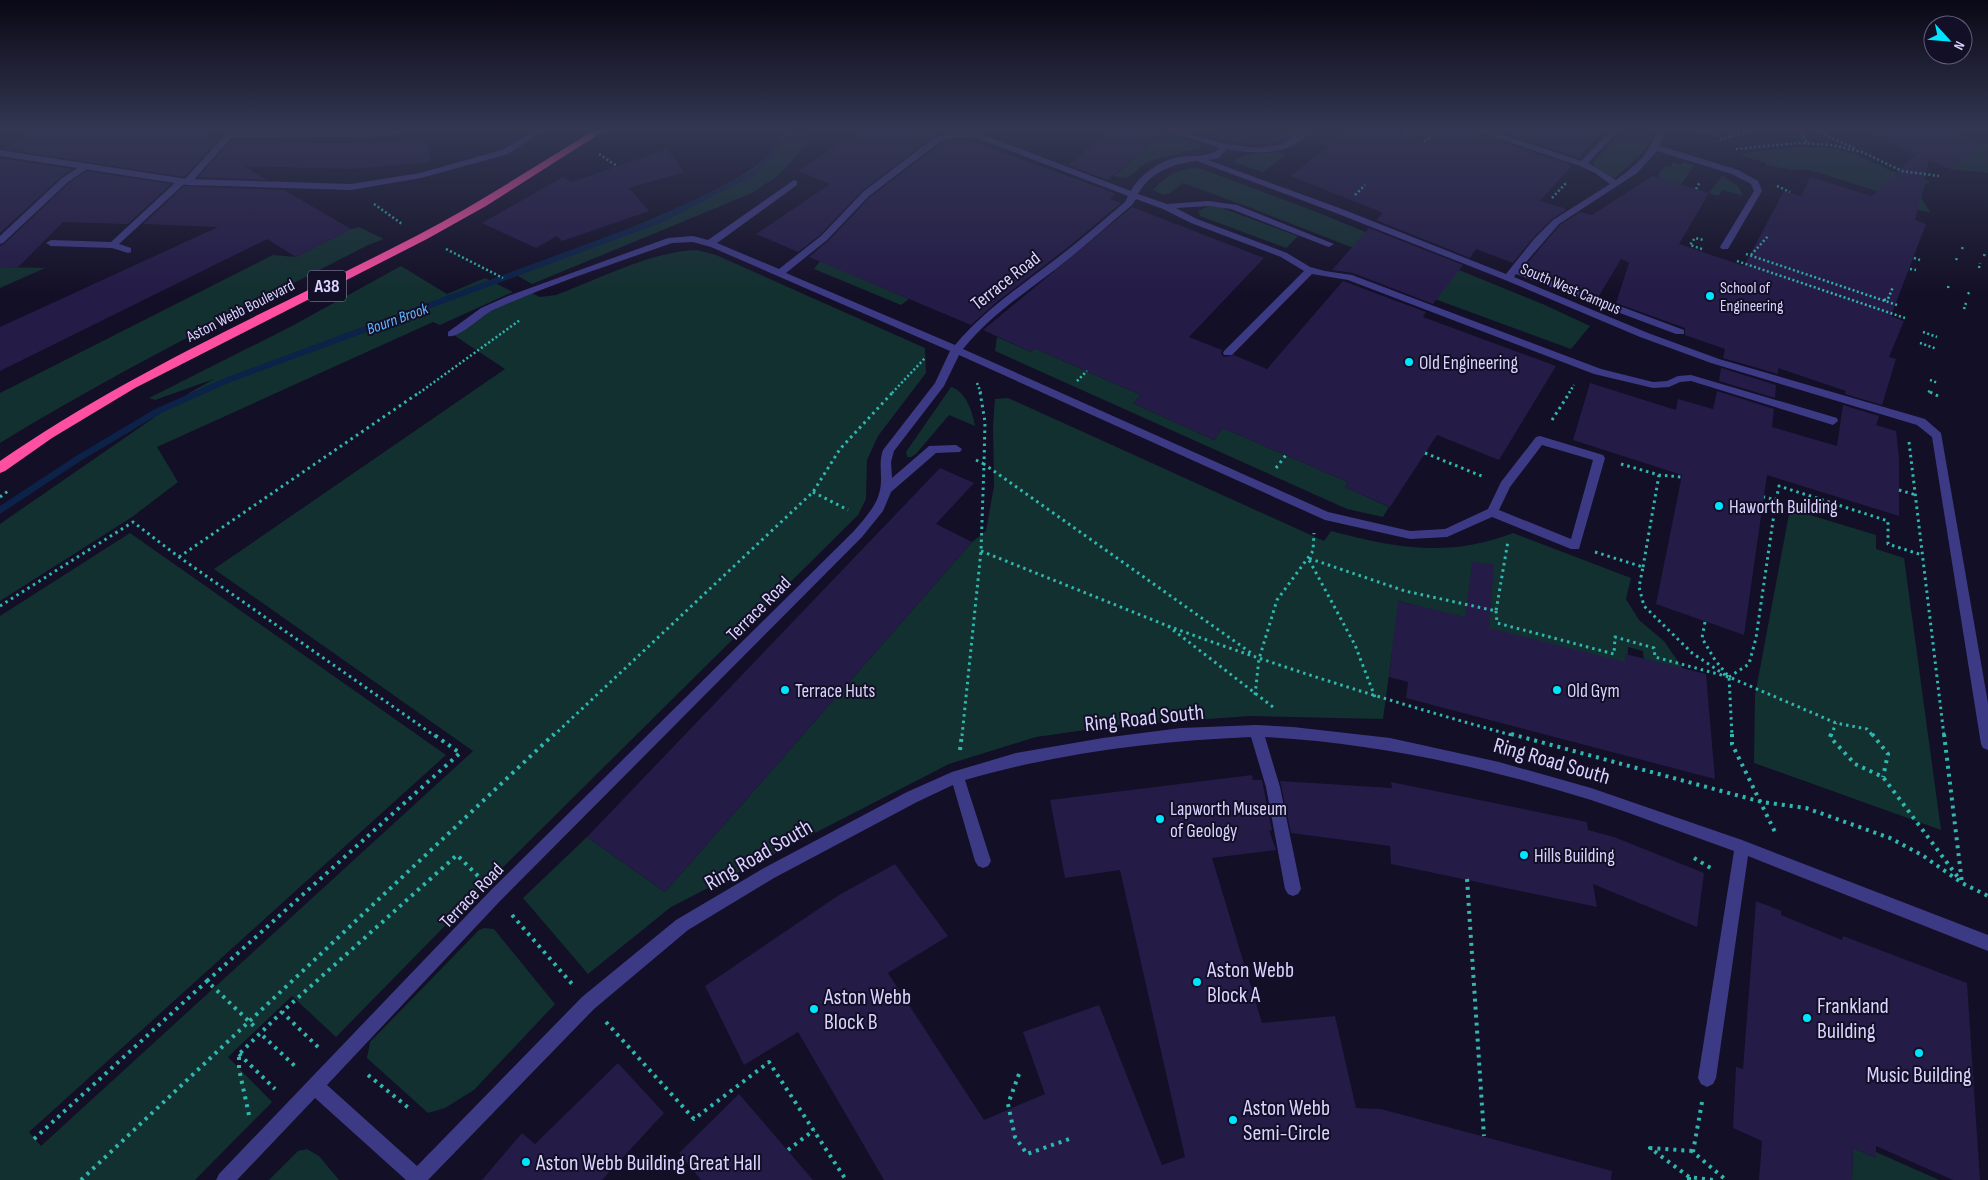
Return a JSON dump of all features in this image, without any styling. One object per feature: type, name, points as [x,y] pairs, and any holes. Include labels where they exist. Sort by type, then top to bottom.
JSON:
[{"type":"highway","name":"Aston Webb Boulevard","points":[[0,468],[47,435],[131,385],[424,237],[514,184]]},
{"type":"street","points":[[0,241],[61,184]]},
{"type":"street","points":[[113,245],[182,184]]},
{"type":"street","points":[[270,184],[351,186],[363,184]]},
{"type":"street","points":[[709,244],[793,184]]},
{"type":"street","points":[[780,273],[824,238],[866,194],[879,184]]},
{"type":"street","points":[[1105,184],[1166,207],[1194,221],[1284,255],[1310,270],[1332,277],[1349,277],[1584,368],[1653,386],[1669,384],[1678,379],[1691,378],[1833,421]]},
{"type":"street","name":"Terrace Road","points":[[315,1086],[496,896],[858,534],[876,513],[886,490],[884,462],[889,450],[940,384],[956,350],[972,330],[1129,203],[1140,184]]},
{"type":"street","name":"South West Campus","points":[[1266,184],[1511,274],[1600,317],[1723,364],[1921,422],[1937,436],[1984,705]]},
{"type":"street","points":[[1615,184],[1555,223],[1511,274],[1680,332]]},
{"type":"street","points":[[1725,247],[1758,191],[1755,184]]},
{"type":"street","points":[[1166,207],[1218,203],[1234,207],[1329,244]]},
{"type":"street","points":[[452,334],[484,310],[671,240],[693,239],[780,273],[956,350],[1325,516],[1410,535],[1447,533],[1492,512],[1505,485],[1540,440],[1599,458],[1576,546],[1492,512]]},
{"type":"street","points":[[51,243],[113,245],[128,250]]},
{"type":"street","points":[[1228,353],[1310,270]]},
{"type":"street","points":[[886,490],[932,449],[956,449]]},
{"type":"street","points":[[1984,705],[1988,744]]},
{"type":"street","points":[[1256,731],[1273,787],[1293,889]]},
{"type":"street","name":"Ring Road South","points":[[416,1179],[588,1003],[682,925],[769,873],[912,797],[957,776],[1016,759],[1103,744],[1181,734],[1256,731],[1293,733],[1390,744],[1499,768],[1592,794],[1742,847],[1988,943]]},
{"type":"street","points":[[957,776],[983,860]]},
{"type":"street","points":[[1707,1078],[1742,847]]},
{"type":"street","points":[[225,1180],[315,1086],[416,1179]]},
{"type":"path","points":[[1549,200],[1565,184]]},
{"type":"path","points":[[351,186],[424,237],[495,274]]},
{"type":"path","points":[[1751,255],[1769,234]]},
{"type":"path","points":[[1690,245],[1709,251]]},
{"type":"path","points":[[1725,247],[1897,305]]},
{"type":"path","points":[[1956,260],[1958,256]]},
{"type":"path","points":[[1914,258],[1920,260]]},
{"type":"path","points":[[1737,261],[1904,318]]},
{"type":"path","points":[[1979,268],[1980,263]]},
{"type":"path","points":[[1910,269],[1916,270]]},
{"type":"path","points":[[1881,300],[1888,299],[1893,287]]},
{"type":"path","points":[[179,557],[405,403],[516,324],[540,297],[530,292]]},
{"type":"path","points":[[1964,309],[1966,303]]},
{"type":"path","points":[[1923,332],[1937,337]]},
{"type":"path","points":[[1920,343],[1937,349]]},
{"type":"path","points":[[81,1180],[813,492],[840,449],[925,358]]},
{"type":"path","points":[[1540,440],[1584,368]]},
{"type":"path","points":[[1930,380],[1938,383]]},
{"type":"path","points":[[957,776],[981,551],[985,408],[983,396],[976,382]]},
{"type":"path","points":[[1928,391],[1938,396]]},
{"type":"path","points":[[1908,438],[1962,883]]},
{"type":"path","points":[[956,449],[984,464],[1259,658]]},
{"type":"path","points":[[1425,453],[1505,485]]},
{"type":"path","points":[[1599,458],[1659,475],[1681,477]]},
{"type":"path","points":[[1659,475],[1639,587],[1644,606],[1692,653],[1729,677]]},
{"type":"path","points":[[1729,677],[1749,664],[1756,638],[1779,486],[1888,521],[1888,544],[1922,554]]},
{"type":"path","points":[[1899,490],[1916,495]]},
{"type":"path","points":[[813,492],[851,511]]},
{"type":"path","points":[[1764,497],[1776,500]]},
{"type":"path","points":[[1512,521],[1496,610],[1497,624],[1614,654],[1615,637],[1654,648],[1655,657],[1729,677],[1836,723],[1866,729],[1888,754],[1883,777]]},
{"type":"path","points":[[0,606],[133,522],[179,557],[460,753],[34,1139]]},
{"type":"path","points":[[1168,626],[1255,695],[1259,658],[1277,600],[1313,551],[1314,534]]},
{"type":"path","points":[[1576,546],[1643,567]]},
{"type":"path","points":[[981,551],[1168,626],[1376,697],[1762,802],[1806,808],[1890,838],[1922,855],[1962,883],[1988,896]]},
{"type":"path","points":[[1308,558],[1405,591],[1496,610]]},
{"type":"path","points":[[1308,558],[1356,645],[1376,697]]},
{"type":"path","points":[[1705,622],[1702,638],[1715,660],[1729,677],[1728,690],[1732,744],[1775,832]]},
{"type":"path","points":[[1836,723],[1830,737],[1855,764],[1883,777],[1962,883]]},
{"type":"path","points":[[1688,854],[1722,875]]},
{"type":"path","points":[[1467,879],[1484,1136]]},
{"type":"path","points":[[496,896],[588,1003],[694,1119],[769,1062],[846,1180]]},
{"type":"path","points":[[207,981],[257,1029]]},
{"type":"path","points":[[248,1115],[239,1068],[239,1054],[282,1012]]},
{"type":"path","points":[[263,1036],[298,1069]]},
{"type":"path","points":[[312,1055],[319,1048]]},
{"type":"path","points":[[239,1054],[277,1091],[281,1087]]},
{"type":"path","points":[[292,1076],[305,1062]]},
{"type":"path","points":[[1019,1074],[1008,1104],[1015,1137],[1027,1154],[1072,1138]]},
{"type":"path","points":[[368,1075],[410,1108]]},
{"type":"path","points":[[1693,1152],[1694,1138],[1707,1078]]},
{"type":"path","points":[[788,1150],[814,1130]]},
{"type":"path","points":[[1713,1180],[1689,1179],[1650,1148],[1693,1152],[1726,1180]]},
{"type":"green space","points":[[725,184],[765,184],[752,193],[532,284],[511,272],[627,229],[673,210]]},
{"type":"green space","points":[[1159,184],[1182,184],[1170,193],[1163,195],[1153,190]]},
{"type":"green space","points":[[1186,184],[1242,184],[1309,209],[1545,305],[1590,326],[1571,349],[1342,265],[1356,249]]},
{"type":"green space","points":[[1716,184],[1735,184],[1743,196],[1723,190],[1718,196],[1709,193]]},
{"type":"green space","points":[[1854,184],[1926,184],[1921,198],[1931,213],[1914,209],[1911,202]]},
{"type":"green space","points":[[1209,206],[1219,207],[1298,236],[1286,248],[1200,216],[1198,211]]},
{"type":"green space","points":[[359,227],[384,239],[368,245],[182,341],[90,390],[0,443],[0,393],[273,255],[296,257],[351,229]]},
{"type":"green space","points":[[697,250],[716,255],[925,348],[926,373],[878,436],[867,460],[866,499],[858,515],[486,884],[336,1037],[292,996],[228,1057],[272,1102],[195,1180],[0,1180],[0,616],[130,533],[446,755],[29,1132],[41,1146],[473,751],[214,569],[505,369],[452,334],[463,324],[530,292],[540,297],[556,295],[644,260],[662,255]]},
{"type":"green space","points":[[820,261],[909,299],[901,305],[814,269]]},
{"type":"green space","points":[[401,266],[447,294],[485,278],[513,292],[440,325],[433,322],[157,447],[178,482],[132,517],[0,601],[0,524],[191,392],[214,379],[155,400],[149,398],[290,327]]},
{"type":"green space","points":[[0,267],[45,268],[0,288]]},
{"type":"green space","points":[[997,337],[1031,352],[1034,348],[1141,395],[1133,403],[1214,440],[1223,428],[1348,482],[1345,487],[1389,507],[1383,517],[1347,509],[995,351]]},
{"type":"green space","points":[[951,387],[956,389],[965,398],[973,415],[975,426],[949,415],[916,454],[907,457],[906,452]]},
{"type":"green space","points":[[1008,398],[1324,541],[1331,531],[1400,546],[1444,548],[1489,541],[1513,533],[1631,578],[1626,599],[1639,620],[1664,641],[1684,670],[1644,661],[1643,651],[1628,647],[1627,664],[1487,630],[1466,619],[1399,601],[1383,719],[1251,716],[1120,725],[1036,737],[949,764],[671,907],[588,974],[523,898],[587,837],[665,892],[972,542],[986,531],[994,486],[993,425],[995,399]]},
{"type":"green space","points":[[1790,509],[1876,535],[1876,549],[1904,558],[1941,830],[1754,763],[1755,695]]},
{"type":"green space","points":[[484,928],[494,929],[555,1004],[474,1090],[445,1108],[428,1113],[367,1058],[370,1042],[479,930]]},
{"type":"green space","points":[[1853,1148],[1876,1158],[1876,1152],[1939,1180],[1852,1180]]},
{"type":"green space","points":[[307,1149],[319,1156],[339,1180],[269,1180],[298,1151]]},
{"type":"building","points":[[0,184],[53,184],[0,233]]},
{"type":"building","points":[[68,184],[171,184],[128,224],[63,222],[18,267],[0,267],[0,246]]},
{"type":"building","points":[[551,184],[643,184],[629,188],[649,211],[562,241],[557,236],[536,248],[482,223]]},
{"type":"building","points":[[830,184],[871,184],[820,235],[798,252],[756,234]]},
{"type":"building","points":[[887,184],[1090,184],[1116,194],[1110,199],[1121,203],[1067,248],[998,301],[971,325],[809,257],[828,241],[870,197]]},
{"type":"building","points":[[1311,184],[1555,184],[1540,201],[1567,209],[1552,219],[1533,238],[1513,263],[1476,249],[1470,258],[1376,220],[1383,213]]},
{"type":"building","points":[[1640,184],[1679,184],[1709,193],[1679,244],[1744,266],[1784,191],[1801,196],[1807,184],[1833,184],[1872,196],[1885,184],[1923,184],[1915,220],[1926,224],[1891,316],[1904,321],[1889,357],[1896,359],[1882,405],[1845,394],[1846,391],[1778,368],[1778,374],[1723,358],[1725,349],[1685,335],[1685,328],[1616,303],[1629,263],[1621,259],[1599,296],[1524,267],[1560,225],[1580,212],[1592,215]]},
{"type":"building","points":[[184,186],[284,190],[351,229],[296,257],[267,239],[0,371],[0,327],[218,227],[143,224]]},
{"type":"building","name":"Old Engineering","points":[[1132,207],[1264,258],[1189,337],[1222,350],[1221,354],[1224,357],[1234,355],[1267,369],[1343,281],[1426,312],[1423,317],[1556,366],[1499,460],[1437,435],[1390,507],[1345,487],[1348,482],[1223,428],[1214,440],[1133,403],[1141,395],[1034,348],[1031,352],[983,330]]},
{"type":"building","points":[[1369,228],[1463,265],[1433,304],[1353,273],[1332,270]]},
{"type":"building","points":[[1721,368],[1776,385],[1775,398],[1719,381]]},
{"type":"building","name":"Haworth Building","points":[[1590,383],[1676,410],[1678,399],[1713,409],[1717,391],[1774,409],[1772,427],[1837,446],[1843,405],[1879,416],[1876,425],[1896,431],[1899,458],[1899,516],[1767,475],[1744,635],[1656,604],[1682,475],[1573,440]]},
{"type":"building","name":"Terrace Huts","points":[[940,468],[974,483],[936,524],[972,542],[665,892],[587,837]]},
{"type":"building","name":"Old Gym","points":[[1472,562],[1494,564],[1489,628],[1625,662],[1625,654],[1706,674],[1715,779],[1406,698],[1408,682],[1389,677],[1398,601],[1465,617]]},
{"type":"building","points":[[1252,775],[1253,780],[1262,780],[1272,831],[1269,830],[1276,850],[1212,858],[1262,1023],[1335,1016],[1356,1108],[1381,1109],[1612,1171],[1611,1180],[884,1180],[798,1032],[744,1065],[705,986],[839,895],[895,864],[948,936],[888,973],[984,1120],[1045,1094],[1023,1032],[1099,1005],[1162,1165],[1185,1157],[1120,870],[1065,878],[1050,800]]},
{"type":"building","name":"Hills Building","points":[[1280,781],[1392,788],[1391,782],[1587,822],[1588,830],[1614,837],[1704,873],[1697,927],[1593,884],[1597,907],[1391,864],[1390,846],[1291,833]]},
{"type":"building","points":[[1756,901],[1781,911],[1781,915],[1842,940],[1843,936],[1967,983],[1980,1180],[1953,1180],[1876,1146],[1876,1158],[1853,1148],[1852,1180],[1759,1180],[1762,1141],[1733,1128],[1736,1067],[1743,1069]]},
{"type":"building","points":[[618,1063],[664,1113],[602,1180],[482,1180],[522,1133],[535,1144]]},
{"type":"building","points":[[739,1094],[813,1180],[701,1180],[679,1153]]},
{"type":"waterway","name":"Bourn Brook","points":[[0,511],[79,458],[158,411],[228,380],[660,220],[732,184]]},
{"type":"place","name":"School of Engineering","points":[[1710,296]]},
{"type":"place","name":"Old Engineering","points":[[1409,362]]},
{"type":"place","name":"Haworth Building","points":[[1719,506]]},
{"type":"place","name":"Terrace Huts","points":[[785,690]]},
{"type":"place","name":"Old Gym","points":[[1557,690]]},
{"type":"place","name":"Lapworth Museum of Geology","points":[[1160,819]]},
{"type":"place","name":"Hills Building","points":[[1524,855]]},
{"type":"place","name":"Aston Webb Block A","points":[[1197,982]]},
{"type":"place","name":"Aston Webb Block B","points":[[814,1009]]},
{"type":"place","name":"Frankland Building","points":[[1807,1018]]},
{"type":"place","name":"Music Building","points":[[1919,1053]]},
{"type":"place","name":"Aston Webb Semi-Circle","points":[[1233,1120]]},
{"type":"place","name":"Aston Webb Building Great Hall","points":[[526,1162]]}]
